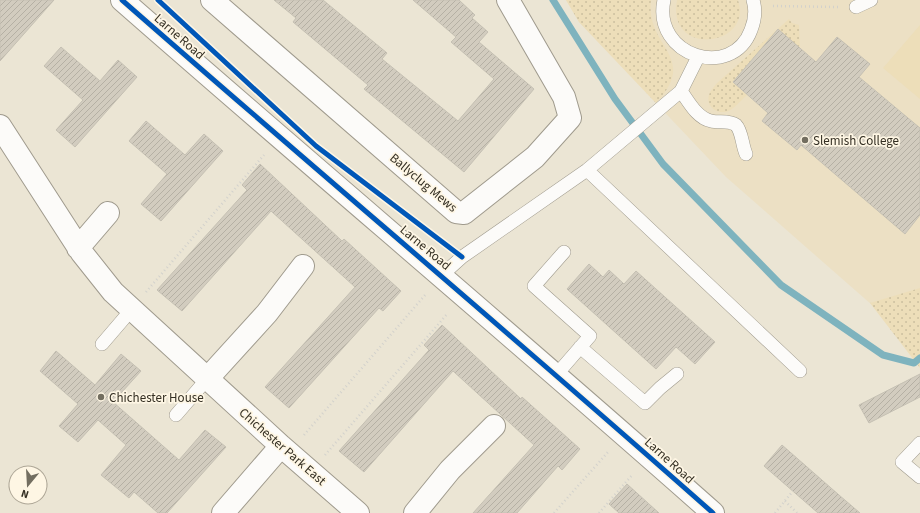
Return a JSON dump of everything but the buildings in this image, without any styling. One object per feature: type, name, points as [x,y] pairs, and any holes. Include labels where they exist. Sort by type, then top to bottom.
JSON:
[{"type":"street","name":"Larne Road","points":[[122,0],[279,138],[557,374],[714,513]]},
{"type":"street","name":"Ballyclug Mews","points":[[212,0],[456,212],[464,213],[535,157],[570,118],[564,97],[508,0]]},
{"type":"street","name":"Chichester Park East","points":[[0,126],[78,248],[113,292],[207,379],[358,513]]},
{"type":"street","points":[[78,248],[108,213]]},
{"type":"street","points":[[207,379],[267,313],[303,266]]},
{"type":"street","points":[[415,513],[450,470],[494,426]]},
{"type":"street","points":[[223,513],[285,449]]},
{"type":"lane","points":[[664,0],[662,9],[664,25],[671,39],[683,50],[698,57],[712,58],[727,54],[739,46],[749,35],[754,21],[754,3]]},
{"type":"lane","points":[[856,7],[872,0]]},
{"type":"lane","points":[[442,275],[462,257],[587,170],[681,91],[698,57]]},
{"type":"lane","points":[[681,91],[701,116],[711,121],[730,122],[736,126],[740,132],[742,145],[746,154]]},
{"type":"lane","points":[[587,170],[800,371]]},
{"type":"lane","points":[[557,374],[590,336],[534,286],[564,252]]},
{"type":"lane","points":[[102,344],[132,309]]},
{"type":"lane","points":[[580,347],[646,404],[660,388],[677,374]]},
{"type":"lane","points":[[176,415],[207,379]]},
{"type":"lane","points":[[920,443],[902,462],[920,477]]},
{"type":"path","points":[[754,3],[856,7]]},
{"type":"path","points":[[132,309],[279,138]]},
{"type":"path","points":[[285,449],[442,275]]},
{"type":"path","points":[[311,472],[464,295]]},
{"type":"path","points":[[554,513],[624,434]]},
{"type":"path","points":[[598,513],[649,456]]},
{"type":"path","points":[[775,513],[793,491]]},
{"type":"path","points":[[785,501],[797,513]]},
{"type":"shaded area","name":"Slemish College","points":[[566,0],[920,0],[920,290],[872,305],[726,177],[579,22]]},
{"type":"shaded area","points":[[566,0],[651,0],[651,16],[655,30],[668,52],[672,62],[673,74],[668,87],[656,103],[579,22]]},
{"type":"shaded area","points":[[677,0],[738,0],[740,16],[734,28],[723,36],[709,39],[696,38],[684,31],[677,19]]},
{"type":"shaded area","points":[[789,19],[792,23],[799,25],[800,48],[778,29],[733,82],[747,95],[734,108],[728,111],[721,112],[714,110],[708,99],[716,84]]},
{"type":"shaded area","points":[[920,25],[920,99],[883,68]]},
{"type":"shaded area","points":[[920,288],[920,368],[870,303]]},
{"type":"waterway","points":[[553,0],[615,99],[663,164],[781,285],[883,355],[914,363],[920,358]]},
{"type":"cycle path","points":[[122,0],[713,513]]},
{"type":"cycle path","points":[[158,0],[316,146],[462,257]]},
{"type":"place","name":"Slemish College","points":[[805,140]]},
{"type":"place","name":"Chichester House","points":[[101,397]]}]
